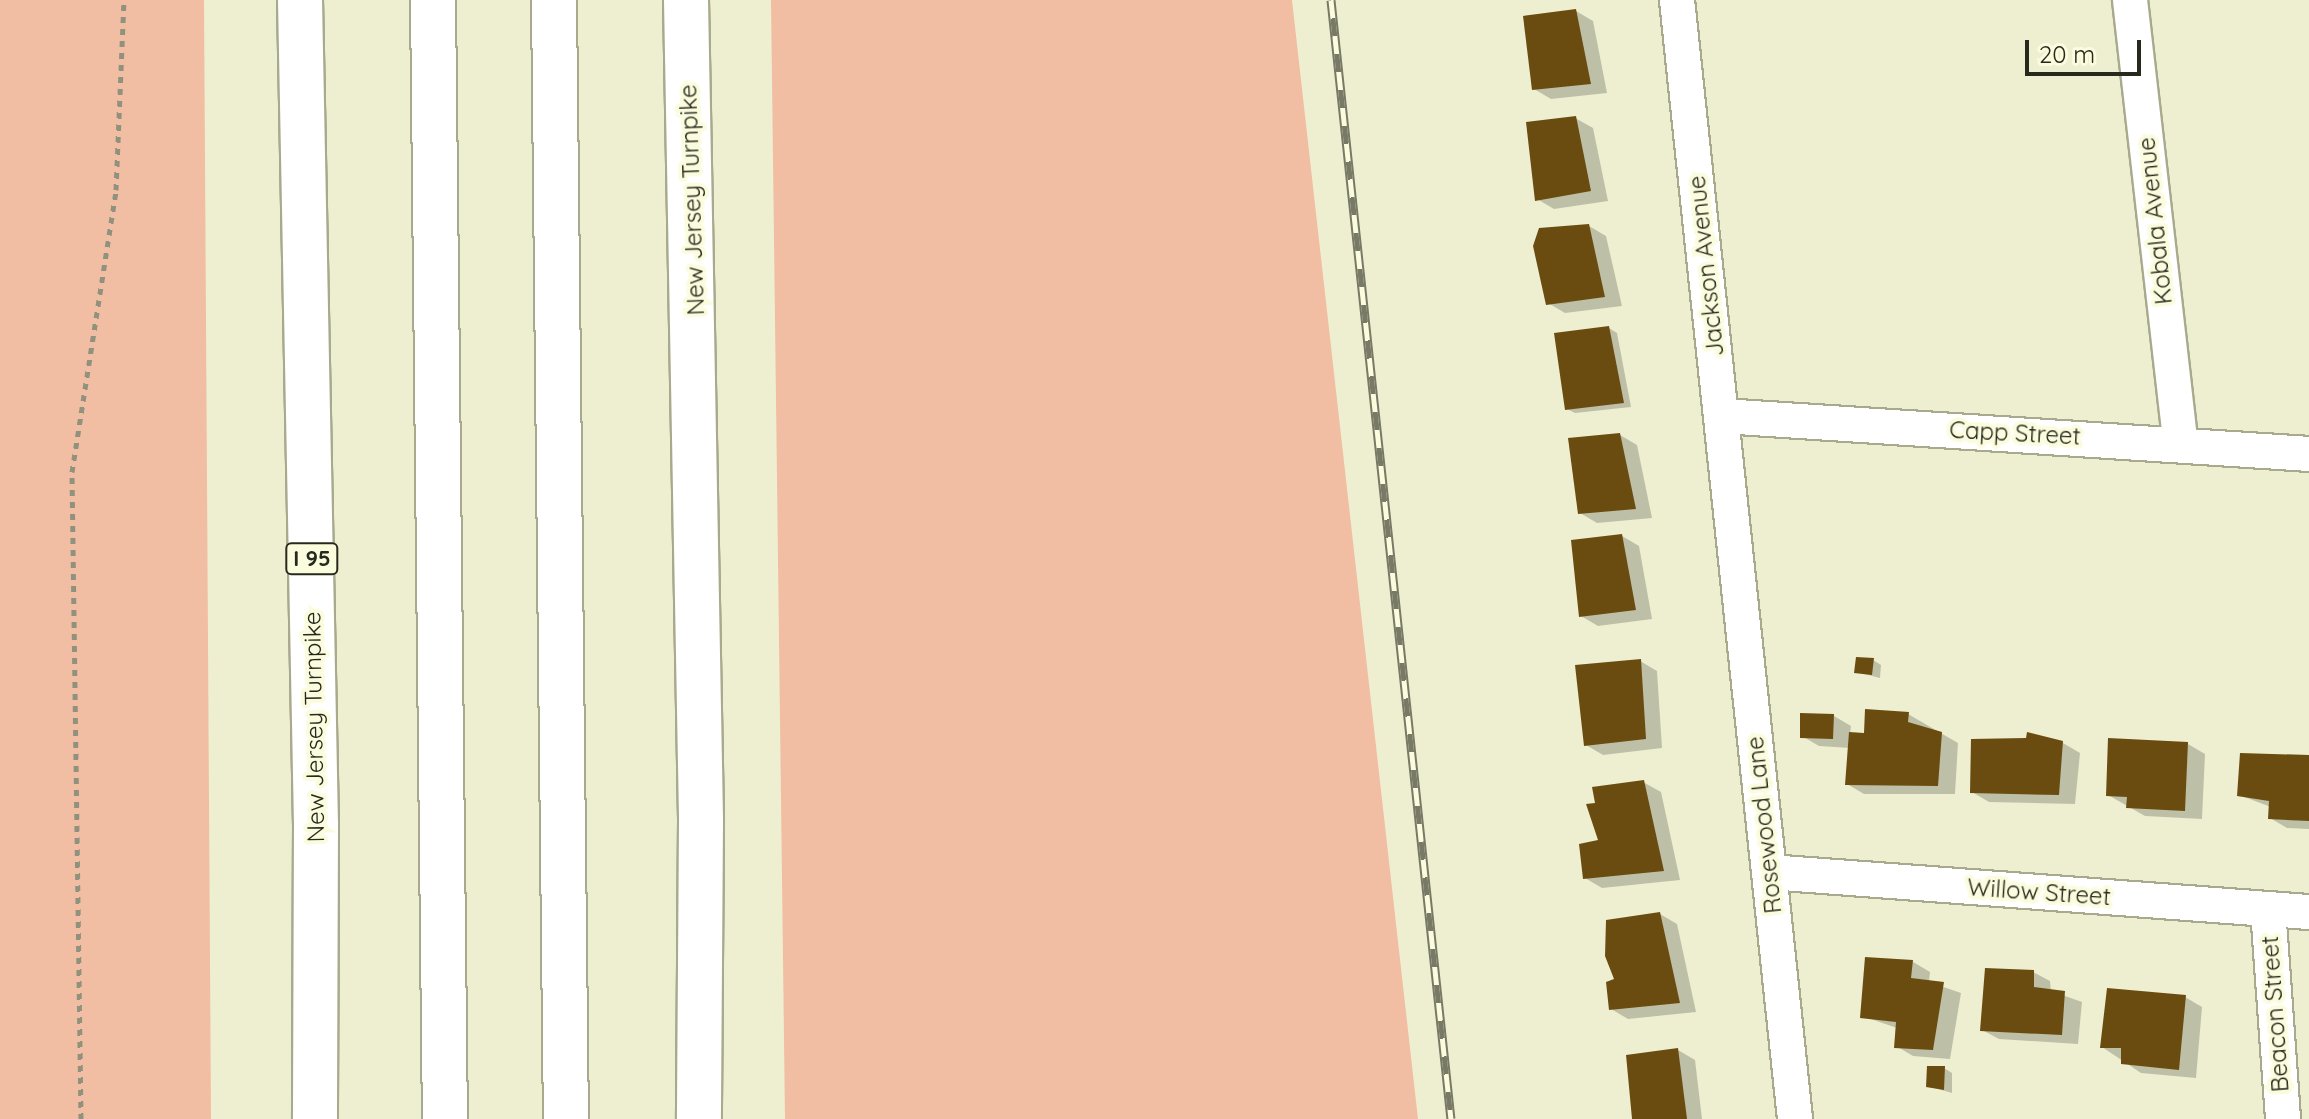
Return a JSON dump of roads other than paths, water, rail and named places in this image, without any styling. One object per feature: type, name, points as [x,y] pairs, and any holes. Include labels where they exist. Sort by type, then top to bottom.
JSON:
[{"type":"highway","name":"New Jersey Turnpike","points":[[300,0],[315,1119]]},
{"type":"highway","points":[[433,0],[445,1119]]},
{"type":"highway","points":[[554,0],[566,1119]]},
{"type":"highway","name":"New Jersey Turnpike","points":[[686,0],[700,743],[699,1119]]},
{"type":"street","name":"Jackson Avenue","points":[[1677,0],[1733,532]]},
{"type":"street","name":"Kobala Avenue","points":[[2130,0],[2180,442]]},
{"type":"street","name":"Capp Street","points":[[1722,416],[2180,442],[2309,454]]},
{"type":"street","name":"Rosewood Lane","points":[[1733,532],[1795,1119]]},
{"type":"street","name":"Willow Street","points":[[1769,872],[2309,912]]},
{"type":"street","name":"Beacon Street","points":[[2268,909],[2283,1119]]},
{"type":"railway","points":[[1331,0],[1451,1119]]}]
